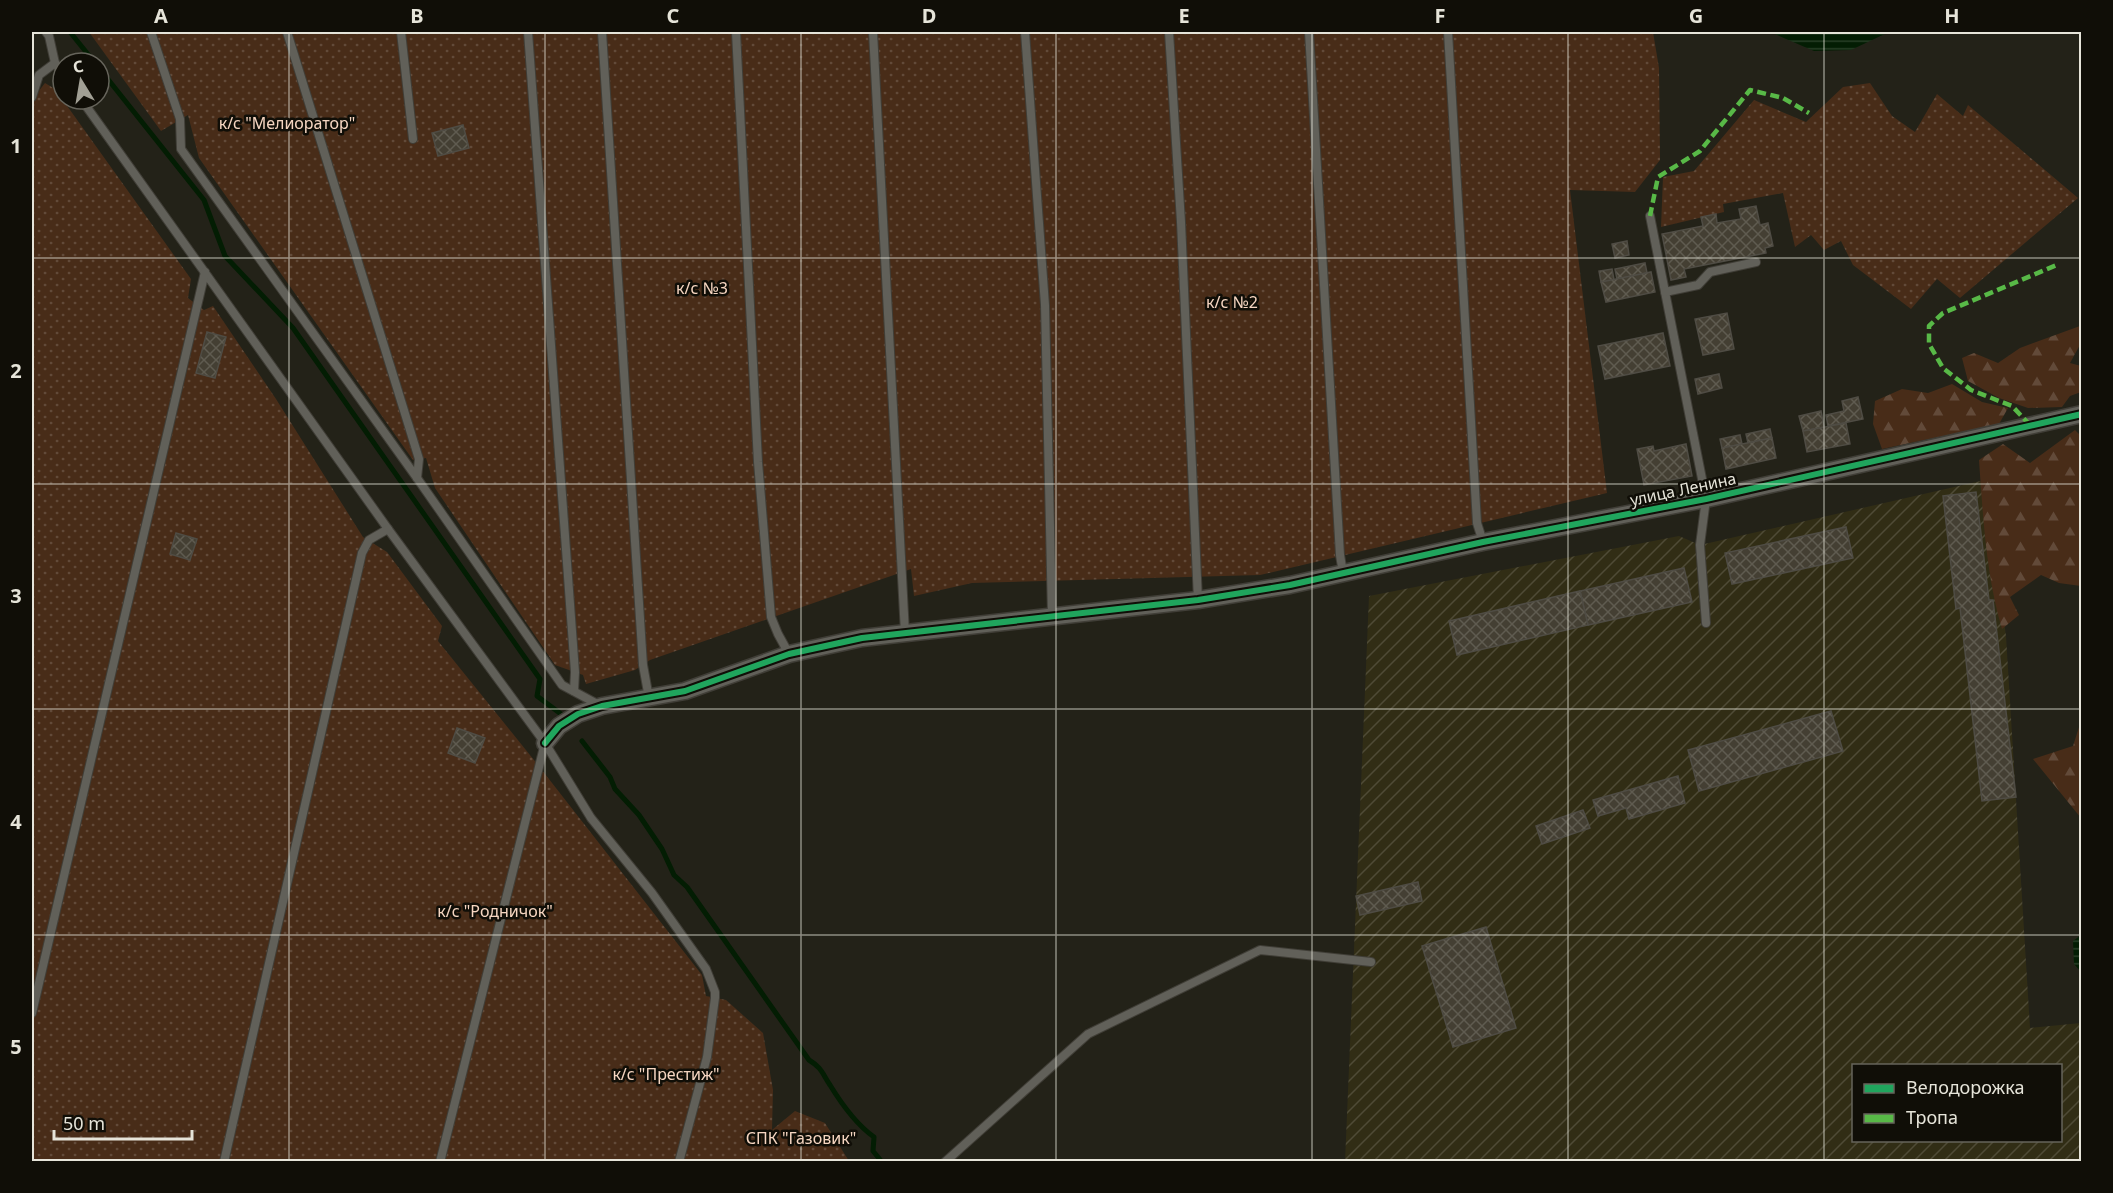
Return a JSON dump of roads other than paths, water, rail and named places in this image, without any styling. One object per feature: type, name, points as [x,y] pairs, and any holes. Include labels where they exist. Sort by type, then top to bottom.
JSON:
[{"type":"street","name":"улица Ленина","points":[[544,743],[560,726],[578,714],[602,706],[685,691],[789,654],[862,638],[1198,600],[1290,585],[1483,542],[1706,499],[2082,414]]},
{"type":"lane","points":[[46,32],[52,51]]},
{"type":"lane","points":[[151,32],[180,119],[181,149],[562,685],[602,706]]},
{"type":"lane","points":[[287,32],[419,459],[417,478]]},
{"type":"lane","points":[[401,32],[413,139]]},
{"type":"lane","points":[[528,32],[574,660],[574,691]]},
{"type":"lane","points":[[602,32],[643,665],[649,698]]},
{"type":"lane","points":[[736,32],[758,462],[771,617],[789,654]]},
{"type":"lane","points":[[873,32],[905,633]]},
{"type":"lane","points":[[1025,32],[1045,305],[1052,616]]},
{"type":"lane","points":[[1169,32],[1181,222],[1198,600]]},
{"type":"lane","points":[[1310,32],[1340,555],[1343,573]]},
{"type":"lane","points":[[1448,32],[1477,523],[1483,542]]},
{"type":"lane","points":[[32,97],[39,75],[51,66]]},
{"type":"lane","points":[[90,111],[388,530],[544,743],[591,818],[652,893],[705,969],[715,992],[706,1057],[679,1161]]},
{"type":"lane","points":[[1650,216],[1706,499],[1700,545],[1706,623]]},
{"type":"lane","points":[[1665,292],[1698,285],[1710,272],[1756,262]]},
{"type":"lane","points":[[32,1013],[205,272]]},
{"type":"lane","points":[[224,1161],[363,553],[369,540],[388,530]]},
{"type":"lane","points":[[440,1161],[544,743]]},
{"type":"lane","points":[[945,1161],[1088,1034],[1260,950],[1371,962]]},
{"type":"waterway","points":[[70,32],[85,51]]},
{"type":"waterway","points":[[111,83],[204,200],[225,256],[293,328],[540,679],[537,696],[561,714]]},
{"type":"waterway","points":[[582,741],[610,777],[615,789],[639,815],[662,849],[674,875],[687,887],[809,1060],[821,1071],[850,1113],[874,1137],[873,1151],[882,1162]]},
{"type":"park label","name":"к/с \"Мелиоратор\"","points":[[287,123]]},
{"type":"park label","name":"к/с №3","points":[[702,288]]},
{"type":"park label","name":"к/с №2","points":[[1232,302]]},
{"type":"park label","name":"к/с \"Родничок\"","points":[[495,911]]},
{"type":"park label","name":"к/с \"Престиж\"","points":[[666,1074]]},
{"type":"park label","name":"СПК \"Газовик\"","points":[[801,1138]]}]
